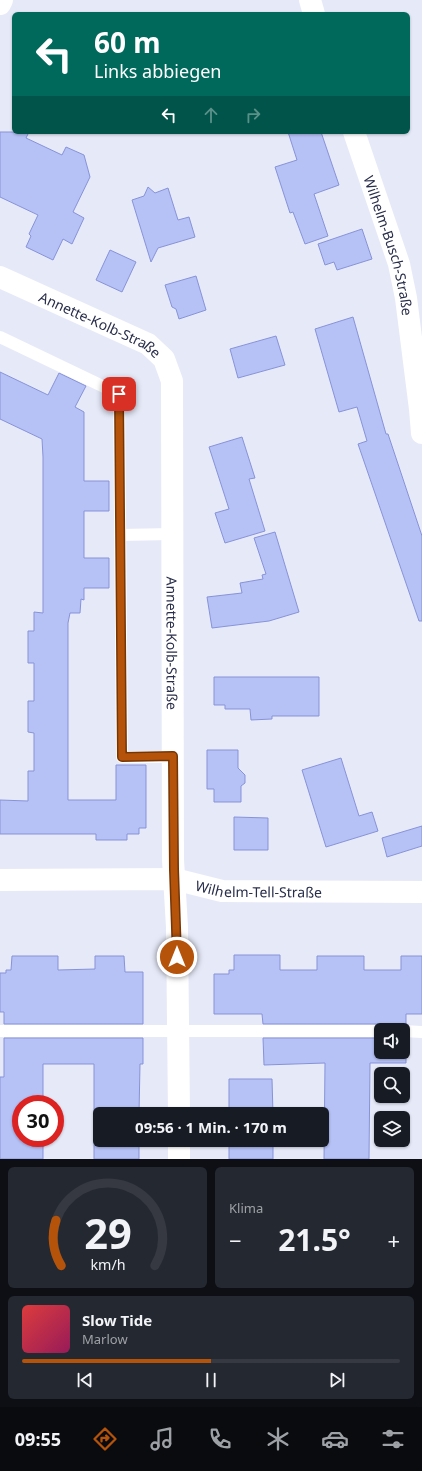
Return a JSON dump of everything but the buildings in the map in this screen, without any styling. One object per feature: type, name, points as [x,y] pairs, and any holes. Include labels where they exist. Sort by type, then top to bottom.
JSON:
[{"type":"street","points":[[0,4],[2,0]]},
{"type":"street","points":[[310,0],[313,12]]},
{"type":"street","name":"Wilhelm-Busch-Straße","points":[[355,134],[399,264],[406,298],[422,434]]},
{"type":"street","name":"Annette-Kolb-Straße","points":[[0,277],[148,344],[164,359],[172,381],[174,879],[177,927],[179,1107]]},
{"type":"street","name":"Wilhelm-Tell-Straße","points":[[0,880],[174,879],[222,891],[422,892]]},
{"type":"street","points":[[179,1147],[179,1159]]},
{"type":"lane","points":[[0,337],[119,394],[122,757],[173,756]]},
{"type":"lane","points":[[120,535],[172,534]]},
{"type":"lane","points":[[0,1030],[374,1032]]},
{"type":"lane","points":[[410,1032],[422,1032]]},
{"type":"route","points":[[119,394],[122,757],[173,756],[174,892],[177,927],[177,957]]}]
